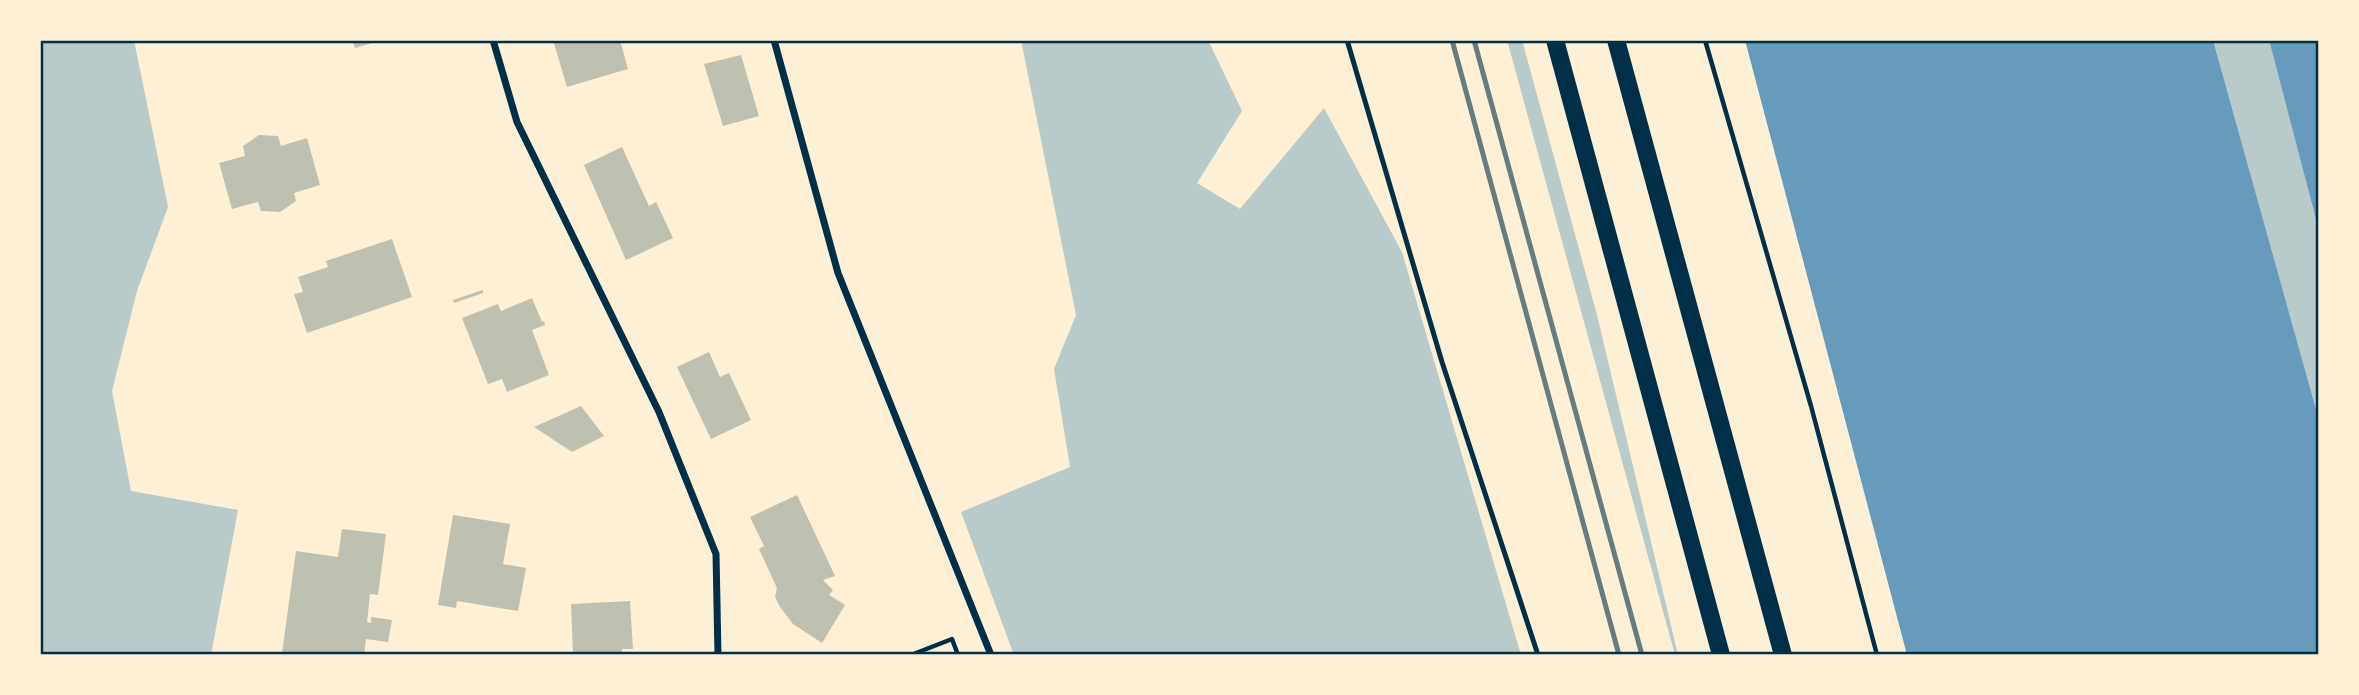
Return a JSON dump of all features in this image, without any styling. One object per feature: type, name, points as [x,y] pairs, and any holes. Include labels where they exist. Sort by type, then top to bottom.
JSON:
[{"type":"main road","points":[[1555,40],[1721,655]]},
{"type":"main road","points":[[1616,40],[1783,655]]},
{"type":"street","points":[[493,40],[517,122],[659,412],[716,554],[718,655]]},
{"type":"street","points":[[774,40],[838,273],[991,655]]},
{"type":"lane","points":[[1348,40],[1442,362],[1538,655]]},
{"type":"path","points":[[1705,40],[1811,405],[1877,655]]},
{"type":"path","points":[[911,655],[951,639],[958,655]]},
{"type":"shaded area","points":[[40,40],[134,40],[168,207],[137,291],[112,391],[131,491],[238,510],[211,655],[40,655]]},
{"type":"shaded area","points":[[1021,40],[1208,40],[1242,111],[1197,183],[1240,209],[1324,108],[1402,252],[1521,655],[1014,655],[961,512],[1070,467],[1054,369],[1076,315]]},
{"type":"shaded area","points":[[1507,40],[1522,40],[1597,315],[1678,655],[1675,655]]},
{"type":"shaded area","points":[[2213,40],[2269,40],[2319,231],[2319,420]]},
{"type":"water","points":[[1745,40],[2213,40],[2319,420],[2319,655],[1907,655]]},
{"type":"water","points":[[2269,40],[2319,40],[2319,231]]},
{"type":"building","points":[[352,40],[379,40],[379,41],[355,48]]},
{"type":"building","points":[[553,40],[620,40],[628,69],[567,87]]},
{"type":"building","points":[[741,55],[759,116],[723,126],[704,64]]},
{"type":"building","points":[[259,135],[278,136],[281,146],[307,138],[320,185],[294,193],[296,201],[280,212],[261,211],[258,202],[232,209],[219,163],[245,156],[243,146]]},
{"type":"building","points":[[622,147],[649,206],[656,202],[673,238],[626,260],[584,165]]},
{"type":"building","points":[[392,239],[412,297],[307,333],[294,294],[303,292],[298,277],[328,267],[326,261]]},
{"type":"building","points":[[483,290],[483,293],[454,303],[453,300]]},
{"type":"building","points":[[532,298],[545,325],[532,330],[549,375],[507,392],[502,379],[488,384],[462,318],[498,304],[501,311]]},
{"type":"building","points":[[709,352],[720,377],[729,373],[751,420],[711,439],[677,367]]},
{"type":"building","points":[[581,406],[604,436],[572,452],[534,427]]},
{"type":"building","points":[[797,495],[835,576],[823,580],[833,590],[829,595],[845,605],[822,643],[793,624],[780,607],[775,597],[777,588],[759,549],[764,546],[750,517]]},
{"type":"building","points":[[453,515],[510,524],[503,564],[526,568],[518,611],[457,601],[456,608],[438,605]]},
{"type":"building","points":[[342,529],[386,534],[378,595],[370,594],[367,622],[371,623],[371,617],[392,620],[388,642],[366,639],[364,655],[282,653],[296,551],[338,557]]},
{"type":"building","points":[[630,601],[633,649],[622,649],[622,655],[573,655],[571,604]]},
{"type":"railway","points":[[1452,40],[1619,655]]},
{"type":"railway","points":[[1474,40],[1642,655]]}]
